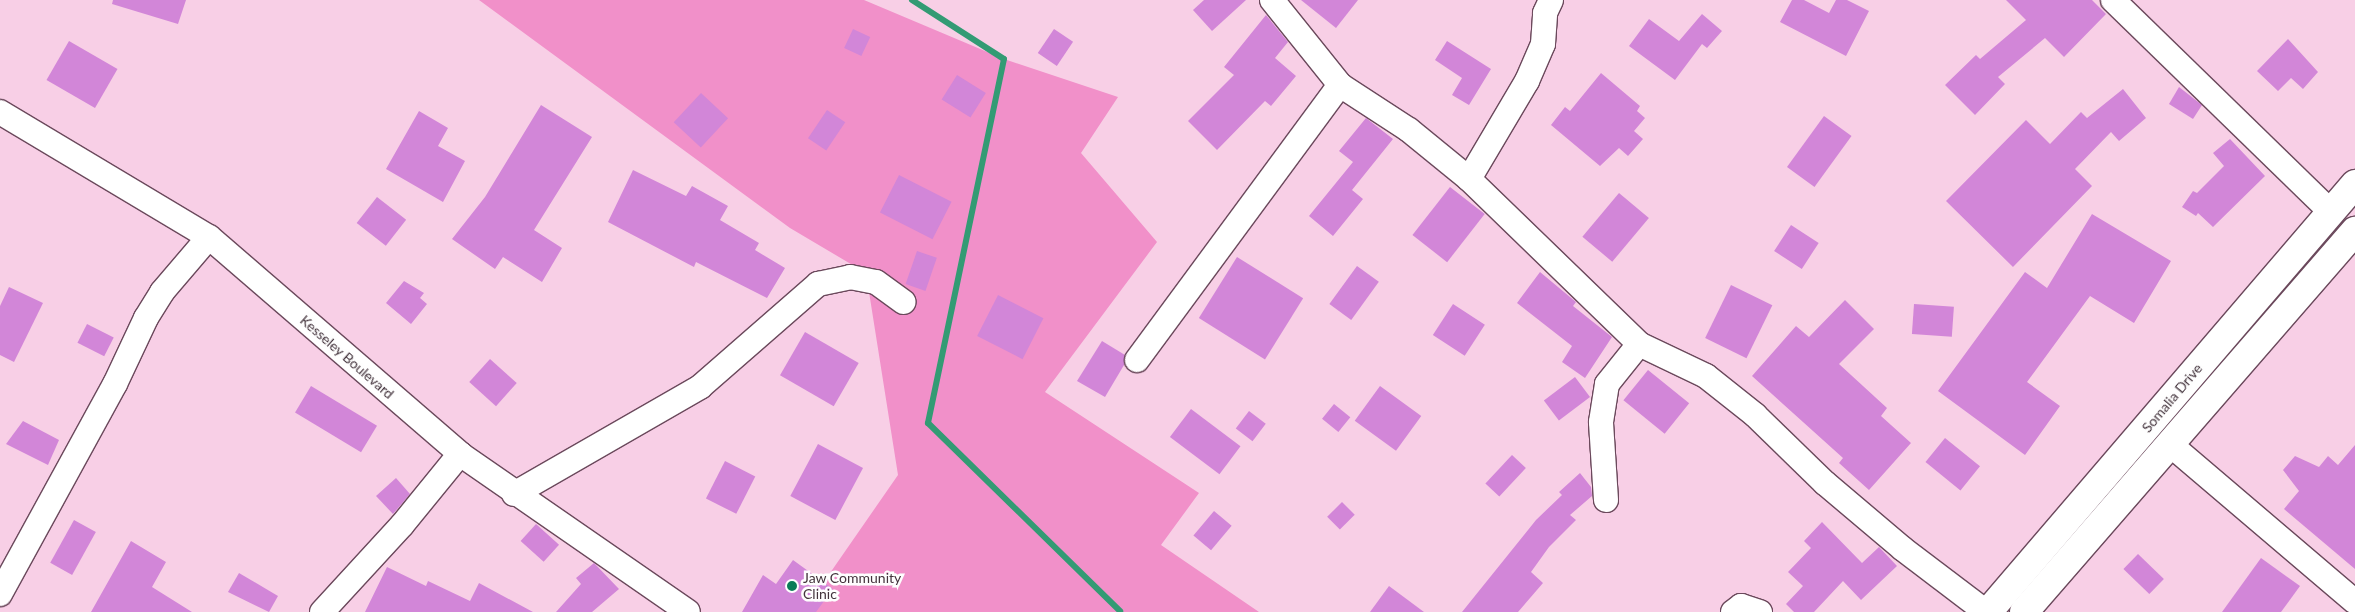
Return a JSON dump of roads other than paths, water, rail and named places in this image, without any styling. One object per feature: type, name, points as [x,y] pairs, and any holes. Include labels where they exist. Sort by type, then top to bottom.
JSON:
[{"type":"main road","name":"Somalia Drive","points":[[1987,612],[2355,184]]},
{"type":"main road","points":[[2024,612],[2172,446],[2355,231]]},
{"type":"street","points":[[1272,0],[1340,85],[1409,130],[1469,179],[1638,344],[1706,376],[1755,415],[1825,483],[1903,549],[1987,612]]},
{"type":"street","points":[[2113,0],[2331,212]]},
{"type":"street","points":[[1469,179],[1527,81],[1543,44],[1545,4]]},
{"type":"street","points":[[1137,360],[1340,85]]},
{"type":"street","name":"Kesseley Boulevard","points":[[0,112],[208,237],[460,454],[514,494],[688,612]]},
{"type":"street","points":[[0,594],[115,384],[146,318],[162,292],[208,237]]},
{"type":"street","points":[[514,494],[700,387],[818,284],[850,277],[876,282],[904,302]]},
{"type":"street","points":[[1606,500],[1601,422],[1607,384],[1638,344]]},
{"type":"street","points":[[2172,446],[2355,602]]},
{"type":"street","points":[[322,612],[402,525],[460,454]]},
{"type":"street","points":[[1733,612],[1741,606],[1760,612]]},
{"type":"waterway","points":[[912,0],[1004,59],[928,423],[1120,611]]},
{"type":"place","name":"Jaw Community Clinic","points":[[792,586]]}]
